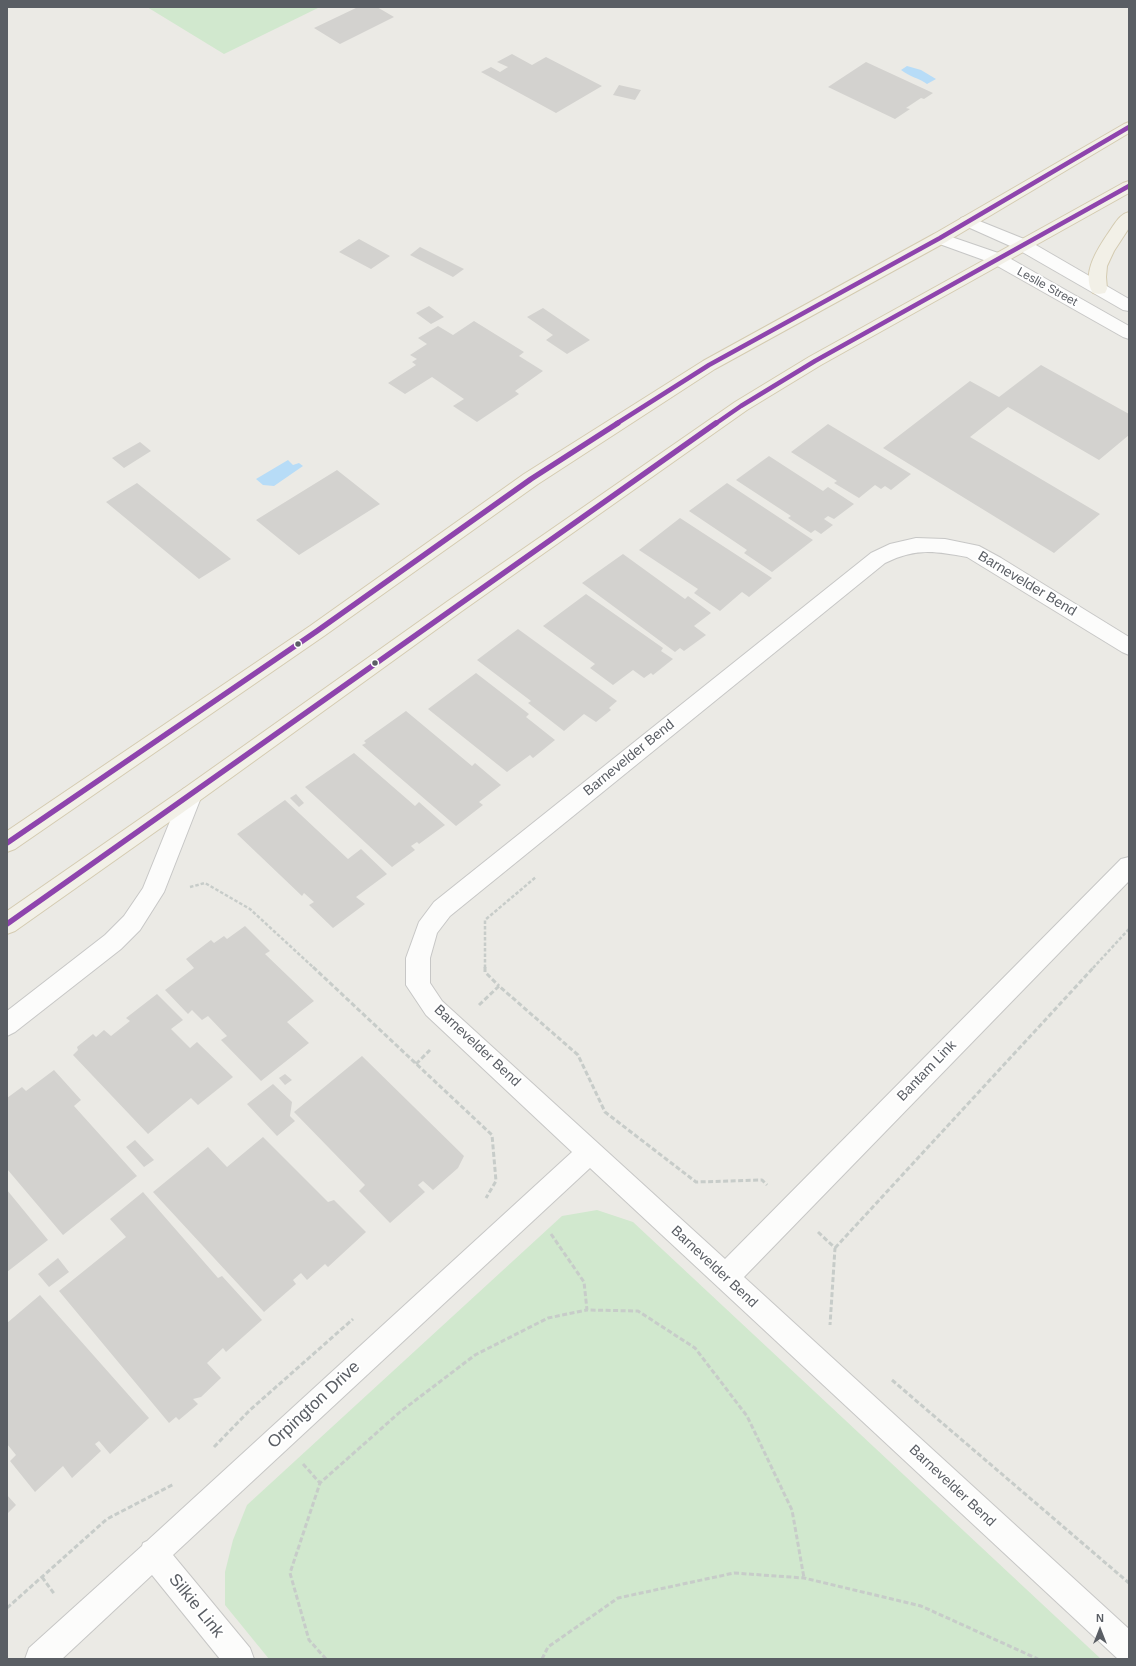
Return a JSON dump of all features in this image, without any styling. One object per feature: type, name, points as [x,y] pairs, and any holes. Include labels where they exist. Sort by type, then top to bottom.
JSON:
[{"type":"main road","points":[[1032,183],[1129,112]]},
{"type":"main road","points":[[7,843],[317,631],[531,479],[709,365],[940,238],[1129,127]]},
{"type":"main road","points":[[7,924],[191,795],[455,606],[741,406],[815,361],[1129,186]]},
{"type":"main road","points":[[1099,289],[1098,273],[1101,261],[1111,242],[1129,217]]},
{"type":"street","name":"Leslie Street","points":[[967,221],[1023,245],[1129,306]]},
{"type":"street","name":"Leslie Street","points":[[940,238],[998,259],[1129,333]]},
{"type":"street","name":"Barnevelder Bend","points":[[1129,647],[994,563],[972,551],[945,546],[916,545],[897,549],[878,558],[442,909],[427,929],[418,958],[418,985],[434,1008],[1129,1649]]},
{"type":"street","points":[[7,1024],[113,942],[132,924],[153,892],[191,795]]},
{"type":"street","name":"Bantam Link","points":[[726,1277],[1129,866]]},
{"type":"street","name":"Orpington Drive","points":[[40,1659],[153,1553],[590,1152]]},
{"type":"street","name":"Silkie Link","points":[[153,1553],[239,1659]]},
{"type":"path","points":[[499,986],[485,972],[485,920],[540,874]]},
{"type":"path","points":[[153,892],[206,883],[250,909],[492,1135],[496,1181],[483,1204]]},
{"type":"path","points":[[835,1248],[1129,930]]},
{"type":"path","points":[[496,1181],[528,1210],[554,1237],[584,1282],[587,1310]]},
{"type":"path","points":[[326,1659],[309,1640],[290,1573],[320,1483],[400,1412],[475,1355],[548,1318],[587,1310],[638,1311],[695,1348],[747,1416],[792,1510],[804,1578]]},
{"type":"path","points":[[213,1448],[250,1410],[357,1316]]},
{"type":"path","points":[[7,1608],[107,1519],[175,1484]]},
{"type":"path","points":[[542,1659],[548,1647],[618,1598],[734,1573],[804,1578],[921,1606],[1038,1659]]},
{"type":"green space","points":[[147,7],[320,7],[224,54]]},
{"type":"green space","points":[[597,1210],[633,1222],[1101,1659],[269,1659],[225,1605],[225,1572],[233,1540],[247,1505],[562,1216]]},
{"type":"water","points":[[907,66],[921,70],[936,79],[927,84],[901,70]]},
{"type":"water","points":[[288,460],[293,465],[299,463],[303,466],[274,486],[263,485],[256,479]]},
{"type":"building","points":[[358,7],[377,7],[394,17],[340,44],[314,28]]},
{"type":"building","points":[[512,54],[532,65],[546,57],[602,86],[556,113],[481,72],[491,67],[500,72],[508,67],[497,62]]},
{"type":"building","points":[[866,62],[933,93],[924,99],[921,98],[906,108],[910,109],[895,119],[828,87]]},
{"type":"building","points":[[619,85],[641,90],[635,100],[613,95]]},
{"type":"building","points":[[359,239],[390,256],[371,269],[339,252]]},
{"type":"building","points":[[420,247],[464,269],[453,277],[410,255]]},
{"type":"building","points":[[429,306],[444,317],[431,324],[416,313]]},
{"type":"building","points":[[543,308],[590,340],[567,354],[546,340],[553,335],[527,317]]},
{"type":"building","points":[[474,321],[524,352],[519,356],[543,371],[515,391],[519,394],[477,422],[453,406],[464,399],[432,377],[405,394],[388,383],[416,365],[412,362],[417,359],[410,355],[427,344],[418,338],[438,326],[453,335]]},
{"type":"building","points":[[1041,365],[1129,414],[1129,435],[1099,460],[1008,407],[970,437],[1100,514],[1054,553],[883,448],[970,381],[999,397]]},
{"type":"building","points":[[828,424],[911,474],[891,490],[885,486],[881,489],[875,485],[859,498],[834,483],[837,481],[791,452]]},
{"type":"building","points":[[140,442],[151,451],[124,468],[112,458]]},
{"type":"building","points":[[769,456],[823,491],[828,487],[854,504],[834,519],[828,516],[824,519],[833,525],[821,534],[815,530],[811,533],[788,518],[791,516],[736,480]]},
{"type":"building","points":[[337,470],[380,504],[299,555],[256,520]]},
{"type":"building","points":[[137,483],[231,559],[199,579],[106,502]]},
{"type":"building","points":[[727,483],[813,540],[772,572],[744,553],[747,550],[689,511]]},
{"type":"building","points":[[680,518],[772,578],[749,597],[742,592],[720,611],[694,593],[698,589],[639,550]]},
{"type":"building","points":[[623,554],[685,599],[688,596],[711,613],[694,626],[706,635],[684,651],[680,648],[675,652],[582,583]]},
{"type":"building","points":[[586,594],[663,648],[661,651],[673,659],[653,675],[651,673],[644,678],[633,670],[613,685],[590,668],[595,664],[543,626]]},
{"type":"building","points":[[518,629],[617,701],[609,708],[611,710],[596,722],[584,714],[564,731],[528,703],[531,701],[477,660]]},
{"type":"building","points":[[476,673],[529,714],[526,717],[555,740],[533,758],[530,755],[507,772],[428,709]]},
{"type":"building","points":[[406,711],[472,766],[475,763],[501,785],[479,802],[483,805],[456,826],[362,745],[366,743],[364,741]]},
{"type":"building","points":[[354,753],[415,806],[419,802],[445,825],[419,844],[417,842],[411,846],[415,850],[392,867],[305,787]]},
{"type":"building","points":[[296,794],[304,803],[299,807],[290,798]]},
{"type":"building","points":[[285,800],[348,859],[361,849],[387,874],[356,897],[365,904],[333,928],[309,905],[314,902],[304,893],[302,896],[237,834]]},
{"type":"building","points":[[245,926],[270,951],[265,954],[314,1001],[287,1022],[309,1043],[261,1081],[221,1040],[227,1036],[208,1016],[202,1020],[192,1010],[188,1014],[165,990],[194,968],[186,959],[211,940],[214,943],[224,936],[227,939]]},
{"type":"building","points":[[157,994],[183,1020],[171,1029],[190,1048],[197,1042],[233,1077],[198,1105],[191,1098],[148,1134],[73,1055],[78,1050],[77,1047],[93,1034],[96,1037],[104,1030],[111,1036],[130,1021],[126,1018]]},
{"type":"building","points":[[362,1056],[464,1156],[458,1168],[433,1190],[423,1181],[418,1185],[425,1192],[390,1223],[359,1191],[365,1185],[294,1112]]},
{"type":"building","points":[[54,1070],[81,1100],[74,1106],[137,1176],[63,1235],[7,1169],[7,1098],[22,1087],[26,1091]]},
{"type":"building","points":[[285,1074],[292,1080],[285,1085],[279,1078]]},
{"type":"building","points":[[273,1084],[292,1102],[290,1116],[295,1121],[277,1136],[247,1104]]},
{"type":"building","points":[[263,1137],[328,1202],[334,1200],[366,1232],[328,1267],[325,1264],[307,1280],[301,1273],[293,1280],[296,1284],[264,1312],[153,1192],[208,1147],[227,1167]]},
{"type":"building","points":[[135,1140],[154,1160],[144,1167],[126,1147]]},
{"type":"building","points":[[7,1190],[48,1240],[7,1272]]},
{"type":"building","points":[[143,1192],[218,1278],[222,1276],[262,1320],[226,1352],[223,1348],[207,1363],[221,1378],[201,1397],[193,1399],[198,1404],[179,1420],[176,1417],[169,1423],[59,1291],[126,1237],[110,1219]]},
{"type":"building","points":[[58,1258],[69,1272],[49,1287],[38,1274]]},
{"type":"building","points":[[40,1295],[149,1418],[110,1454],[99,1441],[95,1444],[101,1451],[72,1478],[63,1466],[35,1492],[10,1461],[16,1455],[7,1444],[7,1323]]},
{"type":"building","points":[[7,1495],[16,1505],[7,1514]]},
{"type":"transit line","points":[[7,843],[317,631],[531,479],[709,365],[940,238],[1129,127]]},
{"type":"transit line","points":[[7,924],[191,795],[455,606],[741,406],[815,361],[1129,186]]}]
